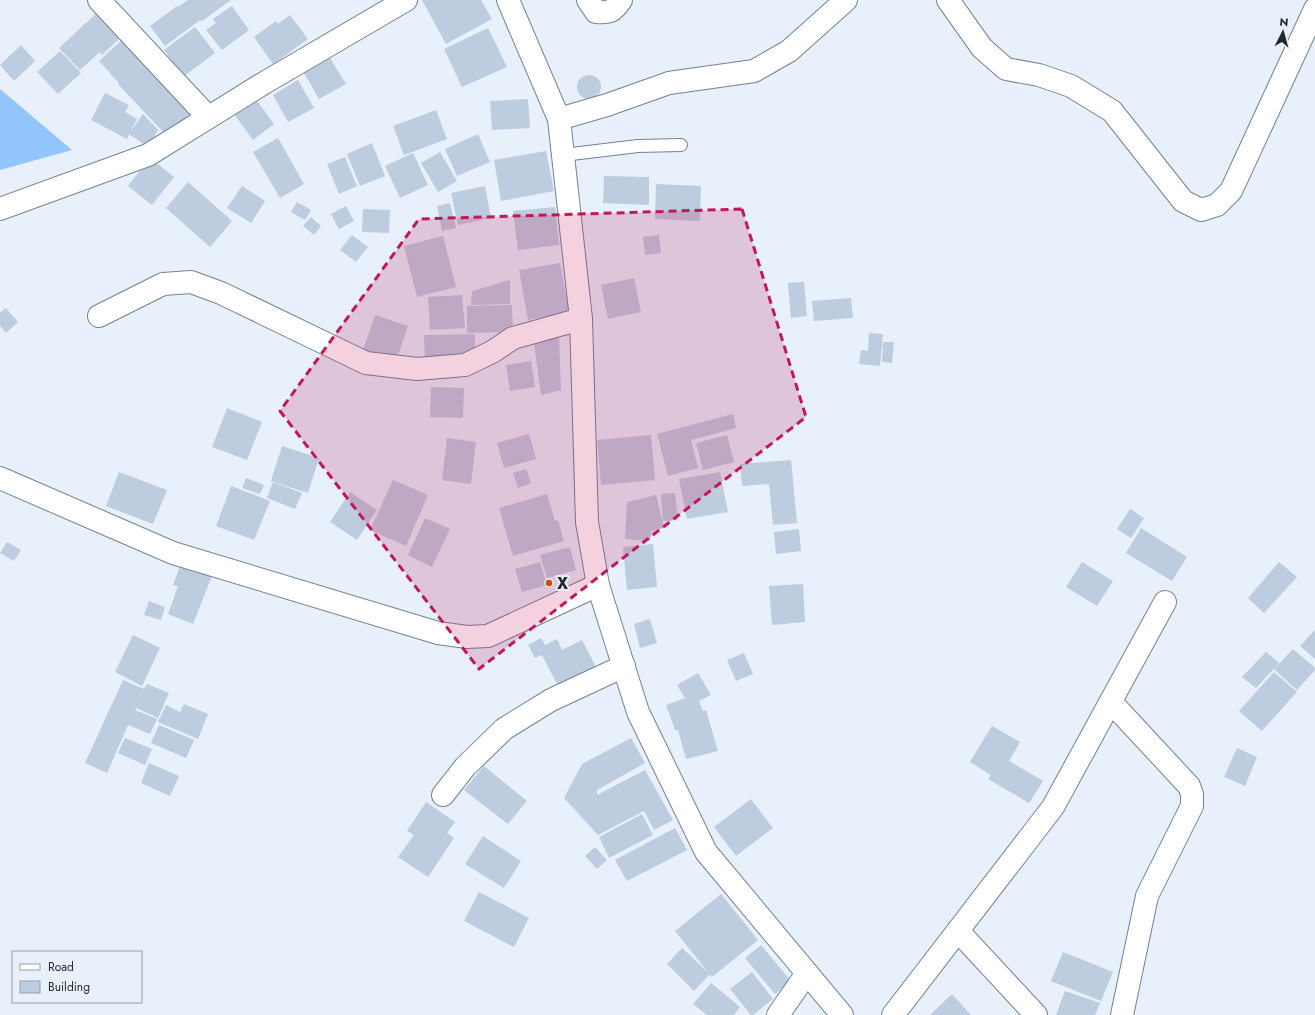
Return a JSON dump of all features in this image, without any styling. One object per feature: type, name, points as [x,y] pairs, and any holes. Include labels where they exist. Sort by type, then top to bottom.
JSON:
[{"type":"street","points":[[99,0],[208,118]]},
{"type":"street","points":[[0,209],[148,155],[264,83],[406,0]]},
{"type":"street","points":[[508,0],[559,119],[581,319],[587,522],[598,586],[638,712],[706,852],[842,1015]]},
{"type":"street","points":[[588,0],[596,12],[608,13],[616,8],[621,0]]},
{"type":"street","points":[[559,119],[608,105],[668,82],[754,71],[788,51],[846,0]]},
{"type":"street","points":[[948,0],[982,48],[1006,69],[1039,75],[1071,86],[1112,111],[1182,201],[1201,210],[1217,205],[1231,192],[1315,9]]},
{"type":"street","points":[[99,316],[163,284],[191,282],[221,293],[366,363],[417,369],[465,365],[492,352],[513,338],[581,319]]},
{"type":"street","points":[[0,478],[172,553],[438,633],[467,637],[488,636],[598,586]]},
{"type":"street","points":[[893,1015],[1053,808],[1165,602]]},
{"type":"street","points":[[443,795],[465,767],[504,728],[550,700],[624,666]]},
{"type":"street","points":[[1111,702],[1189,786],[1192,794],[1192,806],[1147,896],[1122,1015]]},
{"type":"street","points":[[958,931],[1036,1015]]},
{"type":"street","points":[[778,1015],[807,973]]},
{"type":"lane","points":[[563,156],[638,146],[680,145]]},
{"type":"highlighted area","points":[[742,209],[806,417],[479,669],[280,411],[419,219]]},
{"type":"shaded area","points":[[0,89],[72,150],[0,170]]},
{"type":"building","points":[[188,0],[231,0],[202,21],[200,20],[165,46],[150,26],[177,6],[178,7]]},
{"type":"building","points":[[422,0],[481,0],[492,19],[446,44]]},
{"type":"building","points":[[232,6],[249,30],[222,50],[206,30],[216,23],[213,19]]},
{"type":"building","points":[[101,9],[124,34],[102,55],[100,52],[80,70],[59,48]]},
{"type":"building","points":[[290,15],[308,39],[273,64],[254,37],[276,21],[278,24]]},
{"type":"building","points":[[195,27],[215,53],[184,76],[164,50]]},
{"type":"building","points":[[488,28],[507,67],[462,87],[444,49]]},
{"type":"building","points":[[125,37],[195,109],[167,136],[118,84],[119,83],[99,61]]},
{"type":"building","points":[[21,45],[35,61],[14,81],[0,65]]},
{"type":"building","points":[[60,51],[81,73],[58,94],[37,72]]},
{"type":"building","points":[[330,58],[346,84],[319,99],[304,73]]},
{"type":"building","points":[[589,75],[594,76],[600,82],[600,92],[594,98],[589,99],[584,98],[578,92],[577,87],[578,82],[584,76]]},
{"type":"building","points":[[298,80],[314,108],[288,122],[273,95]]},
{"type":"building","points":[[105,93],[129,105],[125,112],[137,119],[127,139],[91,120]]},
{"type":"building","points":[[255,98],[274,124],[253,140],[234,114]]},
{"type":"building","points":[[528,99],[530,128],[492,130],[490,101]]},
{"type":"building","points":[[436,110],[447,139],[404,155],[393,126]]},
{"type":"building","points":[[143,114],[158,130],[148,147],[129,134]]},
{"type":"building","points":[[478,134],[490,162],[457,176],[445,149]]},
{"type":"building","points":[[278,138],[304,184],[280,198],[253,152]]},
{"type":"building","points":[[372,143],[385,176],[360,186],[347,154]]},
{"type":"building","points":[[546,151],[554,191],[501,201],[494,160]]},
{"type":"building","points":[[440,152],[457,181],[438,192],[421,163]]},
{"type":"building","points":[[413,153],[428,185],[400,198],[385,166]]},
{"type":"building","points":[[345,157],[357,186],[339,194],[327,164]]},
{"type":"building","points":[[150,158],[174,177],[152,205],[128,186]]},
{"type":"building","points":[[604,176],[649,177],[649,205],[603,203]]},
{"type":"building","points":[[188,182],[232,221],[210,247],[166,208]]},
{"type":"building","points":[[656,184],[701,186],[700,221],[655,219]]},
{"type":"building","points":[[242,186],[265,201],[251,223],[227,208]]},
{"type":"building","points":[[485,186],[491,218],[458,225],[451,193]]},
{"type":"building","points":[[297,202],[311,210],[305,220],[291,212]]},
{"type":"building","points":[[450,203],[456,228],[442,231],[437,206]]},
{"type":"building","points":[[346,206],[354,221],[339,229],[331,214]]},
{"type":"building","points":[[555,207],[559,245],[518,250],[513,211]]},
{"type":"building","points":[[363,209],[390,210],[389,233],[362,232]]},
{"type":"building","points":[[311,217],[321,226],[314,235],[303,226]]},
{"type":"building","points":[[352,235],[368,247],[356,262],[340,250]]},
{"type":"building","points":[[659,235],[661,253],[645,255],[643,237]]},
{"type":"building","points":[[443,236],[456,287],[417,297],[404,246]]},
{"type":"building","points":[[560,263],[569,312],[528,320],[519,270]]},
{"type":"building","points":[[634,278],[641,312],[608,319],[601,285]]},
{"type":"building","points":[[510,280],[510,304],[471,305],[472,291]]},
{"type":"building","points":[[804,282],[807,316],[791,318],[788,283]]},
{"type":"building","points":[[462,295],[465,328],[430,330],[428,297]]},
{"type":"building","points":[[851,298],[853,318],[814,321],[812,301]]},
{"type":"building","points":[[512,305],[513,332],[467,333],[467,306]]},
{"type":"building","points":[[6,308],[18,322],[6,333],[0,326],[0,313]]},
{"type":"building","points":[[375,315],[408,326],[395,364],[362,353]]},
{"type":"building","points":[[869,333],[883,334],[880,366],[859,364],[861,350],[868,351]]},
{"type":"building","points":[[475,334],[475,359],[425,360],[424,335]]},
{"type":"building","points":[[559,336],[561,390],[541,395],[534,344]]},
{"type":"building","points":[[883,342],[894,342],[892,363],[882,362]]},
{"type":"building","points":[[531,361],[535,387],[510,391],[506,365]]},
{"type":"building","points":[[431,387],[464,388],[463,418],[430,417]]},
{"type":"building","points":[[227,408],[262,422],[247,460],[212,447]]},
{"type":"building","points":[[733,414],[736,428],[691,440],[698,468],[668,476],[657,434]]},
{"type":"building","points":[[529,434],[536,459],[504,468],[497,443]]},
{"type":"building","points":[[651,435],[655,480],[601,485],[597,440]]},
{"type":"building","points":[[727,435],[734,462],[703,470],[696,443]]},
{"type":"building","points":[[447,438],[476,442],[471,484],[442,480]]},
{"type":"building","points":[[282,446],[319,458],[308,493],[271,481]]},
{"type":"building","points":[[791,460],[797,523],[773,525],[769,484],[742,486],[740,464]]},
{"type":"building","points":[[526,469],[531,483],[518,488],[513,473]]},
{"type":"building","points":[[119,472],[167,490],[153,524],[106,506]]},
{"type":"building","points":[[720,472],[728,512],[687,519],[679,479]]},
{"type":"building","points":[[246,478],[264,485],[260,494],[242,488]]},
{"type":"building","points":[[393,480],[428,495],[406,546],[370,530]]},
{"type":"building","points":[[273,482],[302,493],[295,509],[267,498]]},
{"type":"building","points":[[231,486],[270,501],[254,540],[216,526]]},
{"type":"building","points":[[350,492],[377,510],[357,540],[330,522]]},
{"type":"building","points":[[675,493],[678,520],[663,521],[661,494]]},
{"type":"building","points":[[547,494],[555,521],[558,520],[564,541],[513,556],[499,508]]},
{"type":"building","points":[[656,495],[664,528],[651,531],[650,541],[625,539],[627,502]]},
{"type":"building","points":[[1130,509],[1144,518],[1131,538],[1117,529]]},
{"type":"building","points":[[425,518],[450,529],[432,567],[408,555]]},
{"type":"building","points":[[1141,528],[1187,557],[1172,581],[1126,553]]},
{"type":"building","points":[[799,529],[801,551],[776,554],[774,532]]},
{"type":"building","points":[[7,542],[21,550],[14,561],[0,553]]},
{"type":"building","points":[[653,544],[657,587],[627,590],[623,547]]},
{"type":"building","points":[[570,547],[576,570],[547,578],[540,555]]},
{"type":"building","points":[[540,562],[547,585],[522,592],[515,569]]},
{"type":"building","points":[[1082,562],[1113,581],[1097,606],[1066,587]]},
{"type":"building","points":[[1279,562],[1297,577],[1264,613],[1248,598]]},
{"type":"building","points":[[181,564],[212,576],[193,624],[168,614],[178,586],[173,585]]},
{"type":"building","points":[[803,584],[805,622],[772,625],[769,586]]},
{"type":"building","points":[[149,601],[165,607],[161,620],[144,615]]},
{"type":"building","points":[[650,619],[657,643],[640,648],[634,624]]},
{"type":"building","points":[[1315,630],[1315,659],[1300,646]]},
{"type":"building","points":[[133,635],[160,648],[142,686],[115,672]]},
{"type":"building","points":[[541,638],[545,645],[557,639],[562,650],[582,640],[597,669],[559,688],[542,655],[535,658],[528,645]]},
{"type":"building","points":[[1293,649],[1315,668],[1315,670],[1297,690],[1274,669]]},
{"type":"building","points":[[1266,652],[1279,663],[1256,688],[1242,677]]},
{"type":"building","points":[[744,653],[753,674],[736,681],[727,660]]},
{"type":"building","points":[[1274,672],[1297,692],[1262,731],[1239,711]]},
{"type":"building","points":[[698,673],[711,695],[699,701],[703,711],[706,710],[718,751],[686,759],[678,730],[675,730],[666,705],[685,698],[677,685]]},
{"type":"building","points":[[123,680],[144,689],[147,684],[169,693],[158,718],[136,708],[135,710],[157,719],[150,734],[128,725],[107,773],[85,763]]},
{"type":"building","points":[[184,704],[208,714],[198,739],[158,722],[166,705],[180,712]]},
{"type":"building","points":[[159,725],[194,740],[186,758],[151,743]]},
{"type":"building","points":[[992,726],[1020,742],[1009,761],[1043,781],[1029,803],[988,779],[991,775],[970,762]]},
{"type":"building","points":[[125,738],[152,749],[145,765],[118,753]]},
{"type":"building","points":[[631,738],[645,763],[597,790],[597,795],[645,770],[673,820],[654,830],[644,811],[598,835],[564,798],[582,764]]},
{"type":"building","points":[[1237,748],[1257,757],[1245,786],[1224,777]]},
{"type":"building","points":[[149,763],[179,776],[170,796],[141,783]]},
{"type":"building","points":[[484,766],[527,801],[508,824],[464,790]]},
{"type":"building","points":[[751,799],[773,828],[736,856],[714,827]]},
{"type":"building","points":[[426,802],[455,822],[447,833],[454,838],[428,877],[398,857],[414,835],[407,831]]},
{"type":"building","points":[[642,814],[653,835],[609,858],[599,837]]},
{"type":"building","points":[[675,828],[687,850],[627,881],[615,860]]},
{"type":"building","points":[[483,836],[521,861],[504,888],[465,864]]},
{"type":"building","points":[[595,847],[607,860],[597,869],[585,856]]},
{"type":"building","points":[[479,892],[529,918],[514,947],[464,921]]},
{"type":"building","points":[[721,894],[758,940],[712,977],[675,931]]},
{"type":"building","points":[[761,945],[791,981],[775,994],[745,958]]},
{"type":"building","points":[[682,948],[710,974],[694,991],[667,964]]},
{"type":"building","points":[[1063,952],[1113,972],[1101,1001],[1051,981]]},
{"type":"building","points":[[752,972],[773,999],[751,1015],[730,989]]},
{"type":"building","points":[[711,983],[740,1007],[734,1015],[707,1015],[693,1004]]},
{"type":"building","points":[[1065,991],[1100,1003],[1095,1015],[1056,1015]]},
{"type":"building","points":[[952,994],[971,1015],[930,1015]]},
{"type":"place","name":"X","points":[[549,583]]}]
